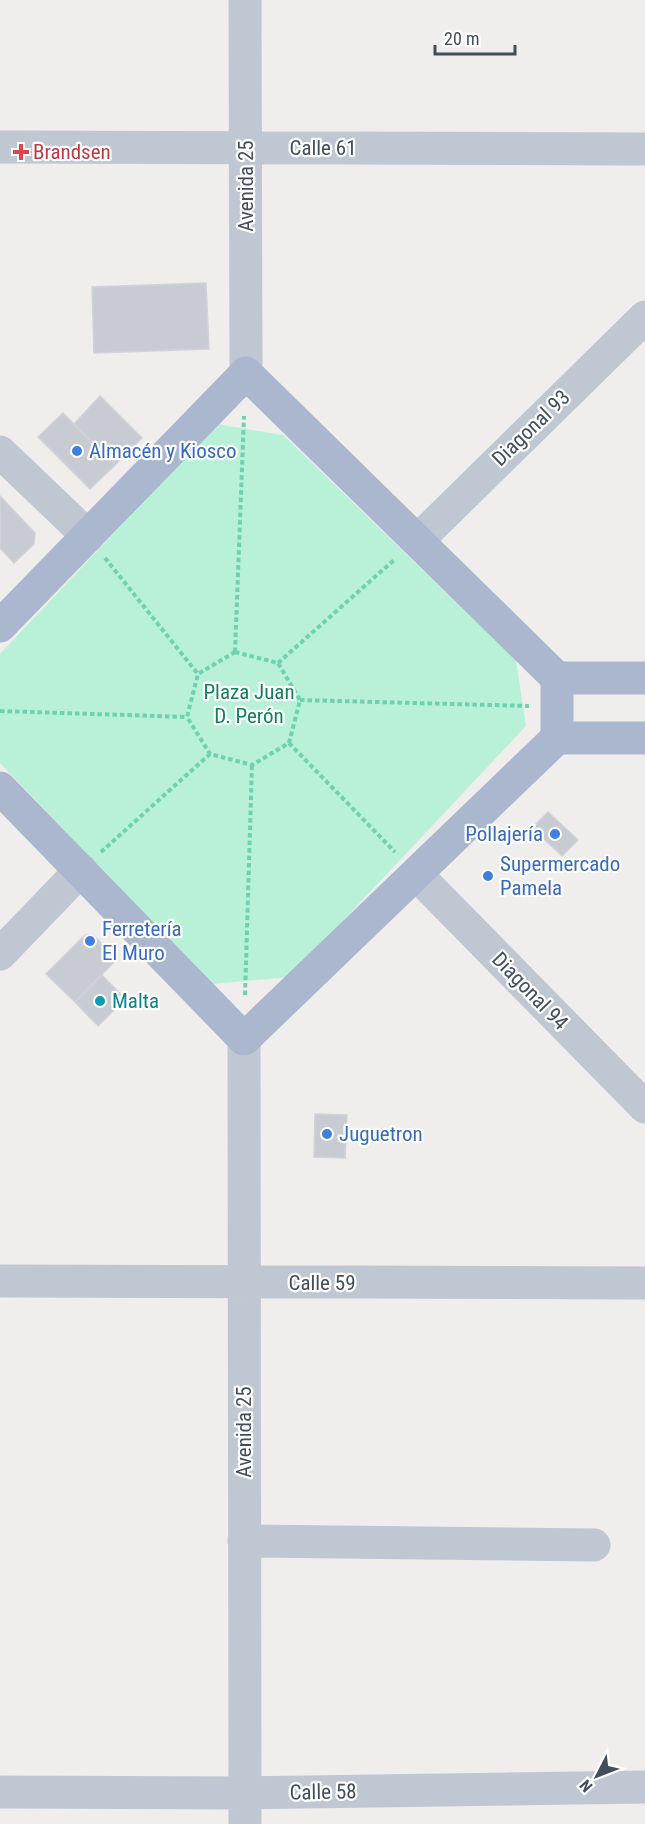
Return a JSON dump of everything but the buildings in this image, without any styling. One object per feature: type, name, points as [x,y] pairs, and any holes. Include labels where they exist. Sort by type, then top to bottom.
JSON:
[{"type":"main road","points":[[0,626],[246,373],[418,540],[557,708],[645,738]]},
{"type":"main road","points":[[0,788],[244,1039],[416,874],[557,708],[645,678]]},
{"type":"street","name":"Avenida 25","points":[[246,0],[246,373]]},
{"type":"street","name":"Calle 61","points":[[0,147],[645,149]]},
{"type":"street","name":"Diagonal 93","points":[[418,540],[645,317]]},
{"type":"street","points":[[0,452],[88,536]]},
{"type":"street","points":[[0,954],[81,870]]},
{"type":"street","name":"Diagonal 94","points":[[416,874],[645,1107]]},
{"type":"street","name":"Avenida 25","points":[[244,1039],[245,1809]]},
{"type":"street","name":"Calle 59","points":[[0,1281],[645,1284]]},
{"type":"street","points":[[244,1541],[594,1545]]},
{"type":"street","name":"Calle 58","points":[[0,1792],[245,1809],[645,1787]]},
{"type":"path","points":[[235,652],[246,373]]},
{"type":"path","points":[[88,536],[198,674]]},
{"type":"path","points":[[278,663],[418,540]]},
{"type":"path","points":[[235,652],[278,663],[300,700],[290,743],[252,765],[210,754],[187,717],[198,674],[235,652]]},
{"type":"path","points":[[300,700],[557,708]]},
{"type":"path","points":[[0,711],[187,717]]},
{"type":"path","points":[[290,743],[416,874]]},
{"type":"path","points":[[81,870],[210,754]]},
{"type":"path","points":[[244,1039],[252,765]]},
{"type":"green space","name":"Plaza Juan D. Perón","points":[[217,424],[283,435],[516,660],[526,726],[290,977],[211,984],[0,763],[0,654]]},
{"type":"place","name":"Brandsen","points":[[21,152]]},
{"type":"place","name":"Almacén y Kiosco","points":[[77,451]]},
{"type":"place","name":"Pollajería","points":[[555,834]]},
{"type":"place","name":"Supermercado Pamela","points":[[488,876]]},
{"type":"place","name":"Ferretería El Muro","points":[[90,941]]},
{"type":"place","name":"Malta","points":[[100,1001]]},
{"type":"place","name":"Juguetron","points":[[327,1134]]}]
